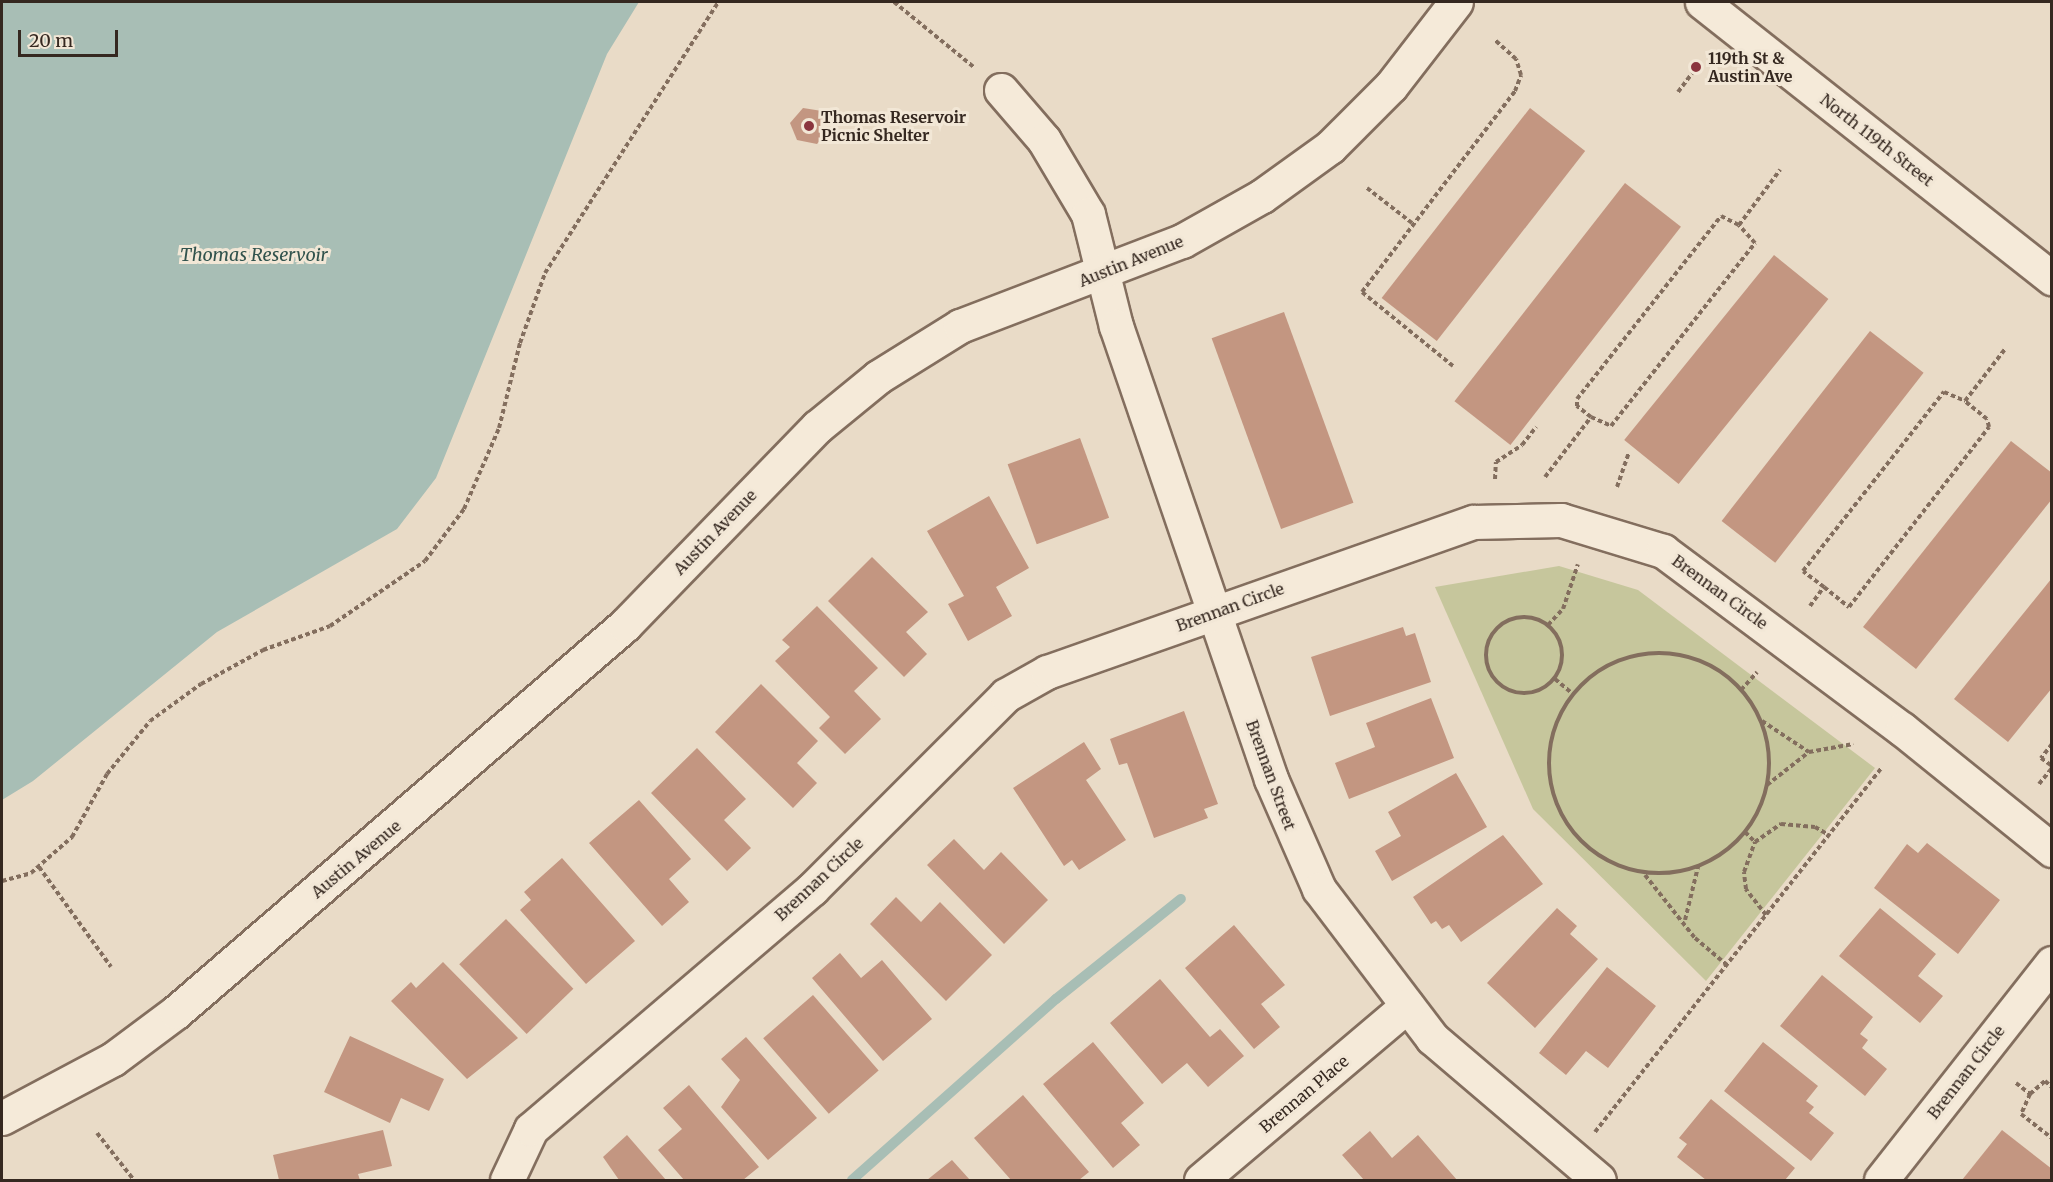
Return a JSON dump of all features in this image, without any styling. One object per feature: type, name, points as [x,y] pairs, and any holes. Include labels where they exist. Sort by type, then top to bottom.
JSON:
[{"type":"street","name":"Austin Avenue","points":[[2,1118],[113,1059],[176,1012],[600,648],[818,427],[878,377],[960,326],[1182,241],[1262,196],[1330,147],[1391,86],[1456,2]]},
{"type":"street","name":"North 119th Street","points":[[1702,2],[2052,278]]},
{"type":"street","name":"Brennan Street","points":[[1001,90],[1044,140],[1084,205],[1103,273],[1271,779],[1306,861],[1349,932],[1407,1006],[1488,1089],[1599,1180]]},
{"type":"street","name":"Brennan Circle","points":[[507,1180],[531,1129],[812,889],[1006,695],[1047,672],[1473,522],[1560,520],[1663,551],[1689,566],[2052,850]]},
{"type":"street","name":"Brennan Circle","points":[[1881,1180],[2052,963]]},
{"type":"street","name":"Brennan Place","points":[[1201,1180],[1407,1006]]},
{"type":"path","points":[[2,881],[39,867],[72,837],[107,774],[150,721],[201,684],[263,650],[330,626],[425,561],[464,509],[499,428],[520,343],[545,273],[718,2]]},
{"type":"path","points":[[894,2],[1001,90]]},
{"type":"path","points":[[1453,366],[1362,292],[1412,223],[1515,91],[1521,75],[1516,59],[1495,40]]},
{"type":"path","points":[[1678,92],[1697,67]]},
{"type":"path","points":[[1739,225],[1780,170]]},
{"type":"path","points":[[1367,188],[1412,223]]},
{"type":"path","points":[[1721,216],[1739,225],[1755,243],[1611,426],[1591,417],[1577,406],[1577,399],[1721,216]]},
{"type":"path","points":[[1965,401],[2005,349]]},
{"type":"path","points":[[1944,392],[1965,401],[1988,419],[1989,427],[1849,607],[1803,572],[1944,392]]},
{"type":"path","points":[[1545,477],[1591,417]]},
{"type":"path","points":[[1495,479],[1496,462],[1522,445],[1536,427]]},
{"type":"path","points":[[1617,487],[1629,453]]},
{"type":"path","points":[[1548,626],[1563,609],[1578,564]]},
{"type":"path","points":[[1810,606],[1824,587]]},
{"type":"path","points":[[1529,617],[1548,626],[1563,653],[1555,679],[1535,692],[1511,692],[1492,677],[1486,660],[1488,642],[1504,622],[1529,617]]},
{"type":"path","points":[[1645,874],[1698,867],[1745,831],[1766,786],[1770,768],[1760,719],[1741,690],[1698,658],[1664,652],[1630,656],[1598,670],[1573,694],[1554,728],[1549,766],[1556,803],[1576,836],[1591,848],[1645,874],[1726,965]]},
{"type":"path","points":[[1741,690],[1757,672]]},
{"type":"path","points":[[1555,679],[1573,694]]},
{"type":"path","points":[[1760,719],[1809,752]]},
{"type":"path","points":[[1766,786],[1809,752],[1853,744]]},
{"type":"path","points":[[2040,784],[2052,767],[2041,758],[2052,744]]},
{"type":"path","points":[[1593,1135],[1882,767]]},
{"type":"path","points":[[1766,915],[1746,889],[1744,872],[1755,842],[1781,824],[1815,827],[1828,835]]},
{"type":"path","points":[[1745,831],[1755,842]]},
{"type":"path","points":[[39,867],[111,966]]},
{"type":"path","points":[[1685,921],[1698,867]]},
{"type":"path","points":[[2052,1087],[2045,1082],[2030,1094],[2020,1114],[2052,1138]]},
{"type":"path","points":[[2016,1083],[2030,1094]]},
{"type":"path","points":[[97,1133],[134,1180]]},
{"type":"green space","points":[[1559,566],[1638,590],[1875,768],[1706,981],[1533,809],[1435,587]]},
{"type":"water","name":"Thomas Reservoir","points":[[2,2],[639,2],[607,54],[436,478],[397,529],[217,632],[33,781],[2,800]]},
{"type":"building","name":"Thomas Reservoir Picnic Shelter","points":[[803,108],[822,111],[829,129],[817,144],[797,140],[790,123]]},
{"type":"building","points":[[1530,108],[1585,151],[1437,341],[1382,298]]},
{"type":"building","points":[[1625,183],[1681,227],[1510,445],[1454,401]]},
{"type":"building","points":[[1774,255],[1828,299],[1679,484],[1624,440]]},
{"type":"building","points":[[1284,312],[1353,503],[1281,529],[1212,338]]},
{"type":"building","points":[[1870,331],[1924,373],[1775,563],[1722,521]]},
{"type":"building","points":[[1080,438],[1109,518],[1037,544],[1008,464]]},
{"type":"building","points":[[2011,441],[2052,473],[2052,499],[1916,669],[1863,627]]},
{"type":"building","points":[[989,496],[1029,568],[996,587],[1012,616],[968,641],[948,604],[964,596],[927,531]]},
{"type":"building","points":[[872,557],[928,612],[906,632],[927,654],[904,677],[828,601]]},
{"type":"building","points":[[2052,578],[2052,688],[2008,742],[1954,699]]},
{"type":"building","points":[[817,606],[878,668],[854,691],[881,719],[845,754],[819,728],[830,717],[775,661],[790,647],[782,640]]},
{"type":"building","points":[[1403,627],[1406,636],[1415,633],[1431,682],[1330,716],[1311,657]]},
{"type":"building","points":[[761,684],[818,741],[797,763],[817,783],[793,808],[715,732]]},
{"type":"building","points":[[1431,698],[1454,758],[1349,799],[1335,763],[1375,747],[1366,723]]},
{"type":"building","points":[[1184,711],[1218,804],[1204,809],[1208,818],[1154,838],[1127,763],[1119,765],[1110,739]]},
{"type":"building","points":[[1084,742],[1101,769],[1086,780],[1126,840],[1079,870],[1072,860],[1064,866],[1013,788]]},
{"type":"building","points":[[697,748],[746,799],[724,820],[751,848],[727,871],[651,793]]},
{"type":"building","points":[[1456,773],[1487,827],[1392,881],[1375,851],[1401,836],[1388,812]]},
{"type":"building","points":[[639,800],[691,859],[669,879],[689,902],[662,926],[589,843]]},
{"type":"building","points":[[1503,835],[1543,884],[1461,942],[1449,925],[1442,929],[1436,921],[1431,924],[1413,897]]},
{"type":"building","points":[[954,839],[984,870],[1001,852],[1048,900],[1004,944],[927,865]]},
{"type":"building","points":[[1927,843],[2000,900],[1958,954],[1874,888],[1907,844],[1918,853]]},
{"type":"building","points":[[562,858],[635,941],[586,984],[520,910],[531,900],[524,892]]},
{"type":"building","points":[[896,897],[921,922],[940,902],[992,955],[946,1001],[870,924]]},
{"type":"building","points":[[1557,908],[1577,926],[1570,934],[1598,959],[1535,1028],[1487,983]]},
{"type":"building","points":[[1880,908],[1936,954],[1918,976],[1943,996],[1920,1023],[1839,956]]},
{"type":"building","points":[[506,919],[573,989],[527,1034],[459,964]]},
{"type":"building","points":[[1234,925],[1285,985],[1261,1004],[1280,1027],[1254,1049],[1185,968]]},
{"type":"building","points":[[840,953],[861,978],[882,960],[932,1019],[883,1061],[812,978]]},
{"type":"building","points":[[443,962],[518,1038],[467,1079],[391,1001],[411,982],[416,988]]},
{"type":"building","points":[[1607,967],[1656,1006],[1608,1068],[1586,1051],[1566,1075],[1539,1053]]},
{"type":"building","points":[[1822,975],[1873,1017],[1860,1034],[1868,1040],[1862,1048],[1887,1069],[1865,1096],[1780,1026]]},
{"type":"building","points":[[1160,979],[1210,1037],[1220,1029],[1244,1056],[1208,1087],[1187,1063],[1162,1084],[1110,1023]]},
{"type":"building","points":[[813,995],[879,1070],[829,1114],[763,1038]]},
{"type":"building","points":[[350,1036],[444,1079],[429,1111],[401,1098],[390,1123],[324,1092]]},
{"type":"building","points":[[746,1037],[817,1118],[768,1160],[721,1107],[740,1080],[721,1059]]},
{"type":"building","points":[[1093,1042],[1144,1103],[1121,1123],[1140,1145],[1113,1168],[1043,1084]]},
{"type":"building","points":[[1763,1042],[1818,1086],[1806,1101],[1814,1107],[1809,1113],[1834,1133],[1811,1161],[1724,1091]]},
{"type":"building","points":[[689,1085],[759,1167],[743,1180],[684,1180],[658,1150],[682,1129],[663,1108]]},
{"type":"building","points":[[1023,1095],[1089,1172],[1079,1180],[1011,1180],[974,1138]]},
{"type":"building","points":[[1711,1099],[1795,1168],[1785,1180],[1706,1180],[1677,1157],[1687,1144],[1679,1138]]},
{"type":"building","points":[[383,1130],[392,1166],[358,1174],[360,1180],[279,1180],[273,1155]]},
{"type":"building","points":[[2002,1130],[2052,1169],[2052,1180],[1962,1180]]},
{"type":"building","points":[[1370,1131],[1392,1158],[1418,1135],[1457,1180],[1364,1180],[1342,1155]]},
{"type":"building","points":[[627,1135],[666,1180],[619,1180],[603,1157]]},
{"type":"building","points":[[952,1160],[970,1180],[927,1180]]},
{"type":"waterway","points":[[852,1180],[1056,999],[1181,899]]},
{"type":"place","name":"119th St & Austin Ave","points":[[1696,67]]},
{"type":"place","name":"Thomas Reservoir Picnic Shelter","points":[[809,126]]}]
